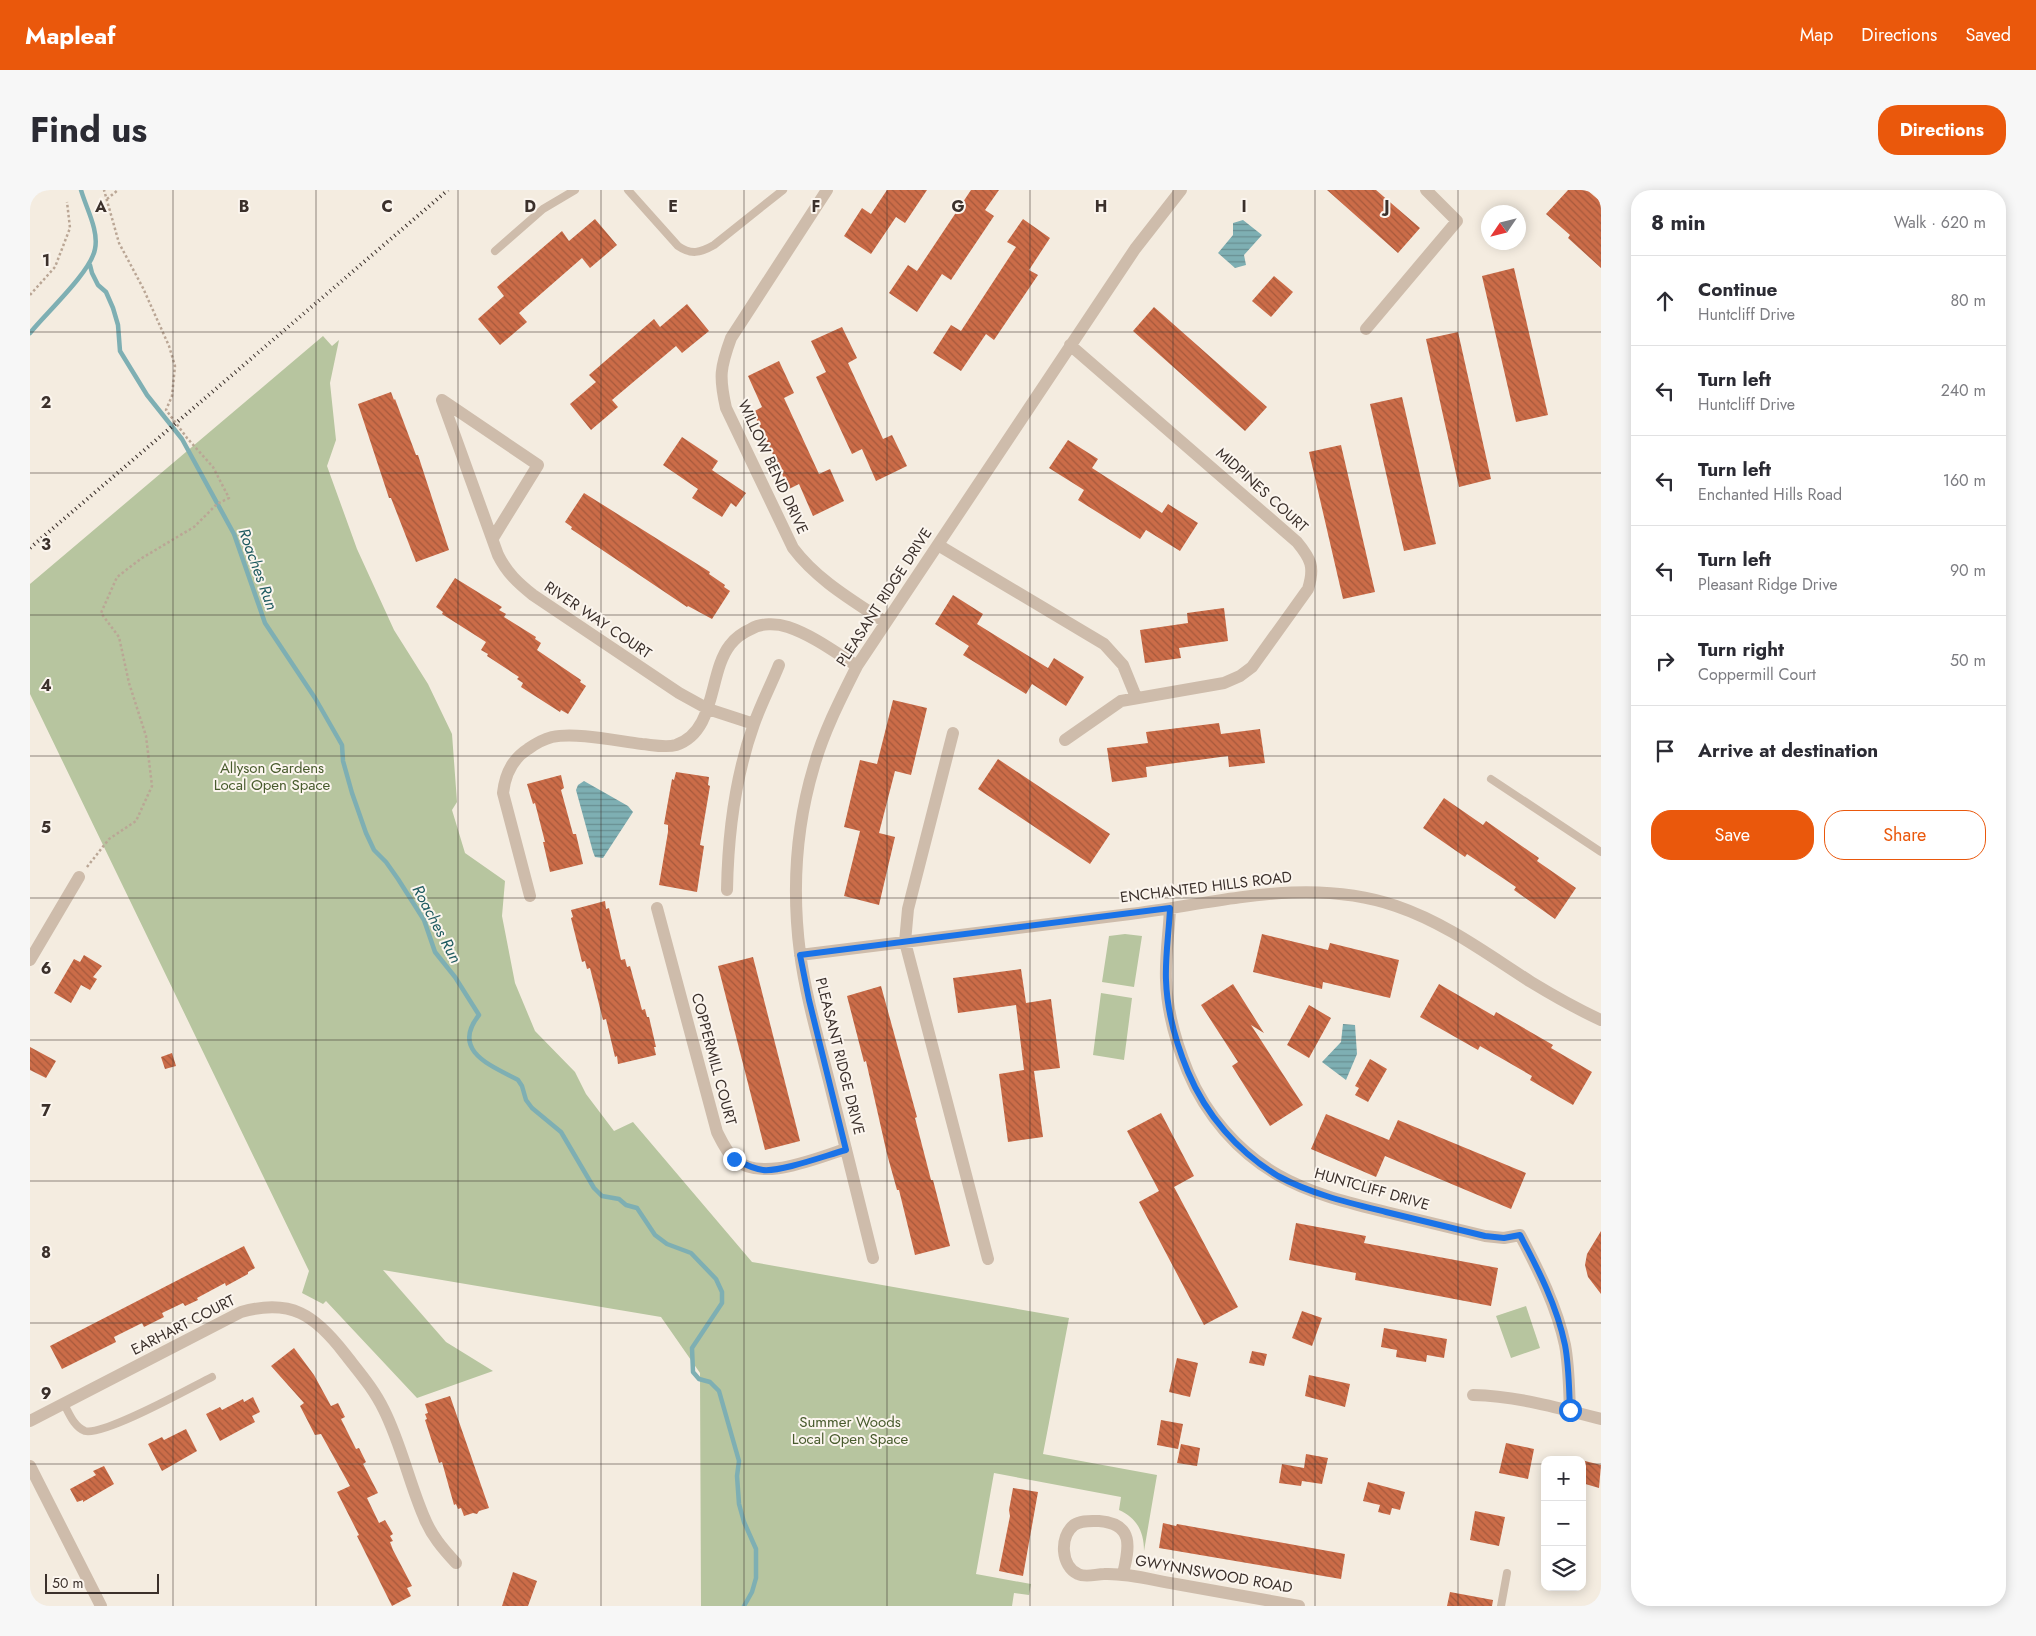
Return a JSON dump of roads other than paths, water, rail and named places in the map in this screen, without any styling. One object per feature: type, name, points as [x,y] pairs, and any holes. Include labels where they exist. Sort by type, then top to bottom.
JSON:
[{"type":"street","name":"WILLOW BEND DRIVE","points":[[827,190],[731,338],[722,363],[720,384],[726,408],[792,548],[806,566],[820,578],[885,622]]},
{"type":"street","name":"PLEASANT RIDGE DRIVE","points":[[873,1258],[809,1000],[800,955],[796,903],[798,855],[805,804],[814,766],[830,720],[857,666],[885,622],[1135,249],[1181,190]]},
{"type":"street","points":[[1366,329],[1457,221],[1426,190]]},
{"type":"street","name":"MIDPINES COURT","points":[[1066,740],[1121,701],[1224,683],[1240,676],[1252,667],[1308,589],[1312,577],[1312,566],[1308,555],[1297,542],[1070,345]]},
{"type":"street","name":"RIVER WAY COURT","points":[[493,538],[538,465],[442,400],[483,510],[493,538],[505,570],[533,595],[653,676],[708,709],[754,724]]},
{"type":"street","points":[[938,545],[1104,644],[1122,665],[1136,697]]},
{"type":"street","points":[[530,896],[503,793],[504,779],[511,766],[523,752],[552,738],[570,736],[656,746],[673,746],[684,742],[700,726],[708,709],[723,659],[729,646],[740,635],[755,626],[769,624],[786,626],[802,632],[857,666]]},
{"type":"street","points":[[727,890],[728,852],[733,808],[742,764],[754,724],[779,665]]},
{"type":"street","points":[[953,733],[908,909],[905,942],[988,1259]]},
{"type":"street","points":[[30,960],[79,877]]},
{"type":"street","name":"ENCHANTED HILLS ROAD","points":[[800,955],[1170,908],[1270,892],[1312,891],[1358,896],[1394,905],[1446,928],[1531,982],[1570,1005],[1601,1020]]},
{"type":"street","name":"COPPERMILL COURT","points":[[657,908],[717,1132],[725,1148],[734,1159],[748,1167],[764,1170],[779,1168],[846,1150]]},
{"type":"street","name":"HUNTCLIFF DRIVE","points":[[1170,908],[1166,980],[1171,1022],[1181,1056],[1194,1086],[1208,1111],[1227,1134],[1249,1155],[1279,1176],[1315,1192],[1349,1203],[1485,1236],[1504,1238],[1520,1235],[1535,1262],[1553,1306],[1564,1345],[1570,1410]]},
{"type":"street","name":"EARHART COURT","points":[[30,1421],[241,1312],[275,1306],[292,1310],[308,1316],[320,1325],[370,1387],[384,1409],[395,1435],[424,1518],[437,1542],[456,1563]]},
{"type":"street","points":[[1473,1395],[1491,1395],[1570,1410],[1601,1419]]},
{"type":"street","points":[[30,1466],[101,1606]]},
{"type":"street","name":"GWYNNSWOOD ROAD","points":[[1124,1574],[1128,1541],[1118,1526],[1110,1522],[1086,1521],[1070,1528],[1064,1552],[1067,1564],[1080,1575],[1124,1574],[1299,1606]]},
{"type":"lane","points":[[495,251],[543,209],[575,190]]},
{"type":"lane","points":[[628,190],[678,246],[694,253],[714,245],[783,190]]},
{"type":"lane","points":[[1491,779],[1601,852]]},
{"type":"lane","points":[[64,1404],[75,1424],[82,1430],[91,1432],[112,1426],[212,1377]]},
{"type":"lane","points":[[1501,1606],[1506,1573]]},
{"type":"water","points":[[1243,220],[1262,235],[1244,255],[1246,265],[1235,268],[1218,253],[1233,235],[1233,223]]},
{"type":"water","points":[[584,781],[628,806],[633,812],[603,858],[595,857],[593,852],[576,790],[578,785]]},
{"type":"water","points":[[1343,1024],[1355,1025],[1357,1054],[1346,1080],[1322,1062],[1341,1042]]},
{"type":"waterway","points":[[30,333],[77,280],[92,258],[96,242],[95,234],[81,190]]},
{"type":"waterway","name":"Roaches Run","points":[[90,265],[98,285],[106,292],[113,308],[118,325],[120,351],[147,395],[182,439],[234,534],[265,623],[315,698],[342,745],[343,761],[352,793],[374,850],[386,862],[398,879],[424,920],[435,952],[455,977],[479,1015],[471,1028],[469,1038],[472,1048],[487,1063],[518,1080],[526,1100],[532,1108],[561,1132],[594,1188],[602,1196],[619,1199],[626,1205],[637,1208],[655,1235],[667,1244],[691,1253],[716,1279],[722,1292],[722,1303],[692,1348],[693,1372],[699,1379],[710,1382],[719,1391],[739,1461],[737,1476],[739,1504],[744,1522],[756,1549],[756,1578],[752,1592],[744,1606]]},
{"type":"railway","points":[[30,548],[448,190]]},
{"type":"park label","name":"Allyson Gardens Local Open Space","points":[[272,776]]},
{"type":"park label","name":"Summer Woods Local Open Space","points":[[850,1430]]}]
